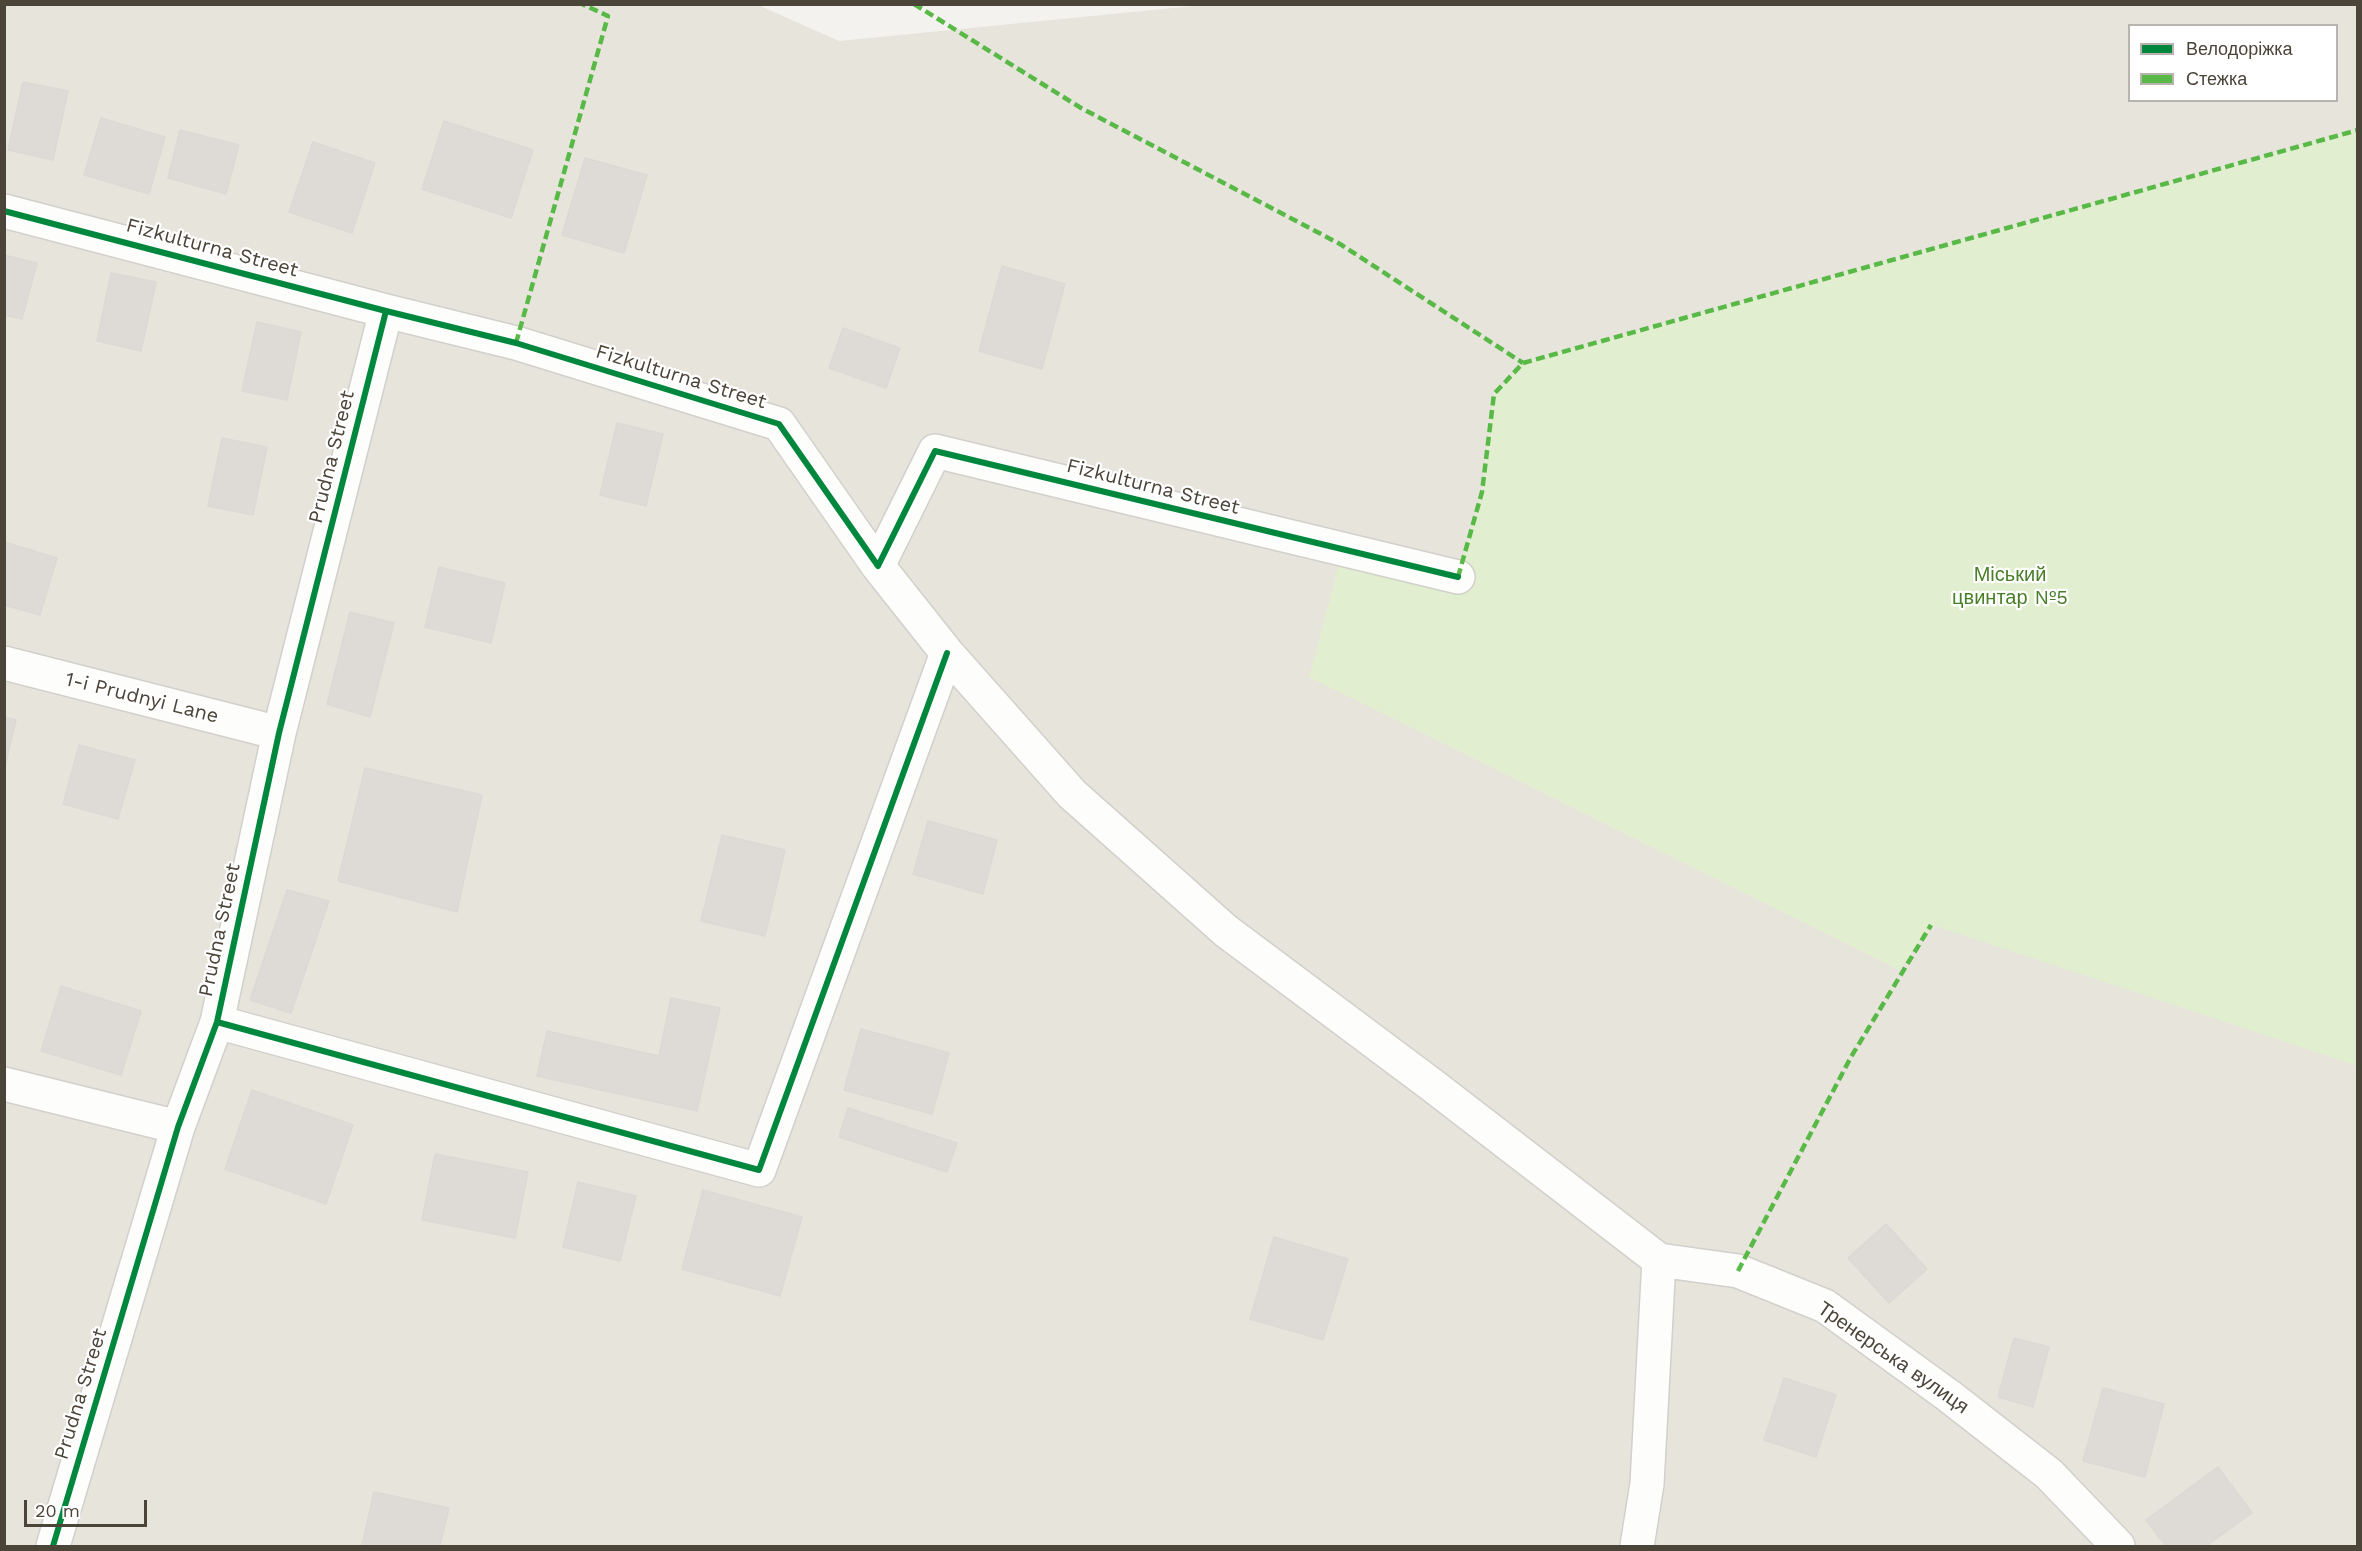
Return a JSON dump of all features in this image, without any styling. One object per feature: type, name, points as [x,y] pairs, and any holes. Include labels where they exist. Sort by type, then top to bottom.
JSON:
[{"type":"street","name":"Fizkulturna Street","points":[[4,211],[516,343],[779,424],[878,566],[935,451],[1458,577]]},
{"type":"street","name":"Prudna Street","points":[[53,1546],[178,1127],[217,1022],[279,733],[386,311]]},
{"type":"street","points":[[878,566],[947,653],[1072,794],[1226,930],[1659,1260],[1647,1484],[1637,1546]]},
{"type":"street","points":[[217,1022],[759,1170],[947,653]]},
{"type":"street","name":"1-i Prudnyi Lane","points":[[4,663],[279,733]]},
{"type":"street","points":[[4,1084],[178,1127]]},
{"type":"street","name":"Тренерська вулиця","points":[[1659,1260],[1738,1271],[1825,1306],[1949,1396],[2049,1474],[2118,1546]]},
{"type":"shaded area","points":[[756,4],[839,41],[1213,4],[2357,5],[2357,1546],[5,1546],[5,5]]},
{"type":"green space","name":"Міський цвинтар №5","points":[[2357,130],[2357,1066],[1932,925],[1899,970],[1309,677],[1343,550],[1458,577],[1482,492],[1494,394],[1523,363]]},
{"type":"building","points":[[23,82],[68,91],[53,160],[8,150]]},
{"type":"building","points":[[101,118],[165,137],[149,194],[84,175]]},
{"type":"building","points":[[444,121],[533,150],[511,218],[422,189]]},
{"type":"building","points":[[180,130],[239,145],[226,194],[168,178]]},
{"type":"building","points":[[313,142],[375,163],[352,233],[289,212]]},
{"type":"building","points":[[585,158],[647,175],[624,253],[562,235]]},
{"type":"building","points":[[4,255],[37,263],[22,319],[4,315]]},
{"type":"building","points":[[1002,266],[1065,284],[1042,369],[979,351]]},
{"type":"building","points":[[111,273],[156,282],[141,351],[97,341]]},
{"type":"building","points":[[257,322],[301,332],[287,400],[242,391]]},
{"type":"building","points":[[843,328],[900,348],[886,388],[829,368]]},
{"type":"building","points":[[617,423],[663,434],[646,506],[600,495]]},
{"type":"building","points":[[222,438],[267,447],[253,515],[208,506]]},
{"type":"building","points":[[4,542],[57,558],[40,615],[4,605]]},
{"type":"building","points":[[439,567],[505,583],[491,643],[425,627]]},
{"type":"building","points":[[350,612],[394,623],[370,717],[327,704]]},
{"type":"building","points":[[4,717],[16,720],[4,771]]},
{"type":"building","points":[[79,745],[135,760],[118,819],[63,804]]},
{"type":"building","points":[[365,768],[482,795],[457,912],[338,881]]},
{"type":"building","points":[[928,821],[997,840],[983,894],[913,874]]},
{"type":"building","points":[[722,835],[785,850],[765,936],[701,921]]},
{"type":"building","points":[[287,890],[329,901],[291,1013],[250,1000]]},
{"type":"building","points":[[61,986],[141,1011],[121,1075],[41,1051]]},
{"type":"building","points":[[671,998],[720,1008],[697,1111],[537,1076],[547,1031],[659,1056]]},
{"type":"building","points":[[861,1029],[949,1053],[932,1114],[844,1090]]},
{"type":"building","points":[[252,1090],[353,1125],[326,1204],[225,1169]]},
{"type":"building","points":[[848,1108],[957,1143],[947,1172],[839,1137]]},
{"type":"building","points":[[435,1154],[528,1172],[515,1238],[422,1220]]},
{"type":"building","points":[[578,1182],[636,1196],[620,1261],[563,1247]]},
{"type":"building","points":[[703,1190],[802,1217],[780,1296],[682,1269]]},
{"type":"building","points":[[1886,1224],[1927,1269],[1889,1303],[1848,1258]]},
{"type":"building","points":[[1274,1237],[1348,1259],[1323,1340],[1250,1319]]},
{"type":"building","points":[[2014,1338],[2049,1347],[2033,1407],[1998,1397]]},
{"type":"building","points":[[1784,1378],[1836,1395],[1816,1457],[1764,1440]]},
{"type":"building","points":[[2103,1388],[2164,1404],[2145,1477],[2083,1461]]},
{"type":"building","points":[[2218,1467],[2252,1513],[2206,1546],[2166,1546],[2146,1520]]},
{"type":"building","points":[[374,1492],[449,1508],[440,1546],[362,1546]]},
{"type":"marked path","points":[[516,343],[608,16],[582,4]]},
{"type":"marked path","points":[[914,4],[1081,108],[1340,244],[1523,363]]},
{"type":"marked path","points":[[1458,577],[1482,492],[1494,394],[1523,363],[2358,130]]},
{"type":"marked path","points":[[1738,1271],[1851,1057],[1931,925]]},
{"type":"cycle path","points":[[4,211],[516,343],[779,424],[878,566],[935,451],[1458,577]]},
{"type":"cycle path","points":[[53,1546],[178,1127],[217,1022],[279,733],[386,311]]},
{"type":"cycle path","points":[[217,1022],[759,1170],[947,653]]}]
